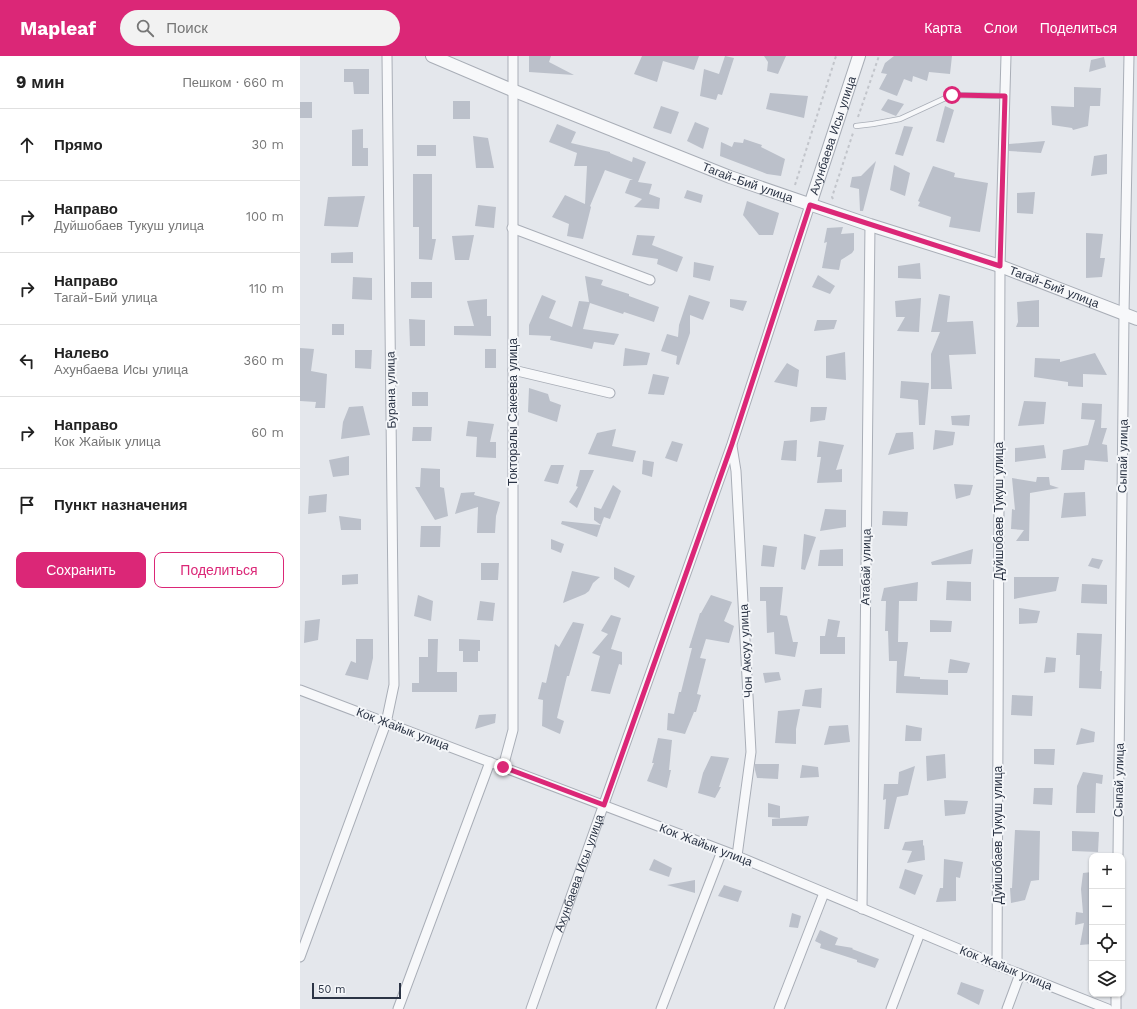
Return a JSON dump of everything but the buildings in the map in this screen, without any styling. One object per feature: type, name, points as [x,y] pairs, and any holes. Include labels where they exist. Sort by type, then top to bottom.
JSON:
[{"type":"street","name":"Бурана улица","points":[[300,957],[386,723],[394,685],[387,56]]},
{"type":"street","name":"Тагай-Бий улица","points":[[432,56],[512,90],[730,177],[870,225],[1000,266],[1137,319]]},
{"type":"street","name":"Токторалы Сакеева улица","points":[[503,767],[513,730],[512,56]]},
{"type":"street","name":"Ахунбаева Исы улица","points":[[531,1009],[732,444],[859,56]]},
{"type":"street","name":"Дуйшобаев Тукуш улица","points":[[997,965],[1000,266],[1006,56]]},
{"type":"street","name":"Сыпай улица","points":[[1118,853],[1124,314],[1130,56]]},
{"type":"street","name":"Атабай улица","points":[[862,909],[870,225]]},
{"type":"street","points":[[512,228],[650,280]]},
{"type":"street","points":[[513,370],[610,393]]},
{"type":"street","name":"Чон Аксуу улица","points":[[732,444],[736,471],[751,752],[737,856]]},
{"type":"street","name":"Кок Жайык улица","points":[[300,690],[737,856],[997,965],[1108,1009]]},
{"type":"street","points":[[398,1009],[490,762]]},
{"type":"street","points":[[660,1009],[722,851]]},
{"type":"street","points":[[779,1009],[824,893]]},
{"type":"street","points":[[891,1009],[920,933]]},
{"type":"street","points":[[1007,1009],[1020,974]]},
{"type":"street","points":[[1116,997],[1116,1009]]},
{"type":"lane","points":[[856,126],[900,119],[952,95],[1005,96]]},
{"type":"path","points":[[794,185],[836,56]]},
{"type":"route","points":[[503,767],[604,805],[732,444],[810,205],[1000,266],[1005,96],[969,94],[952,95]]}]
